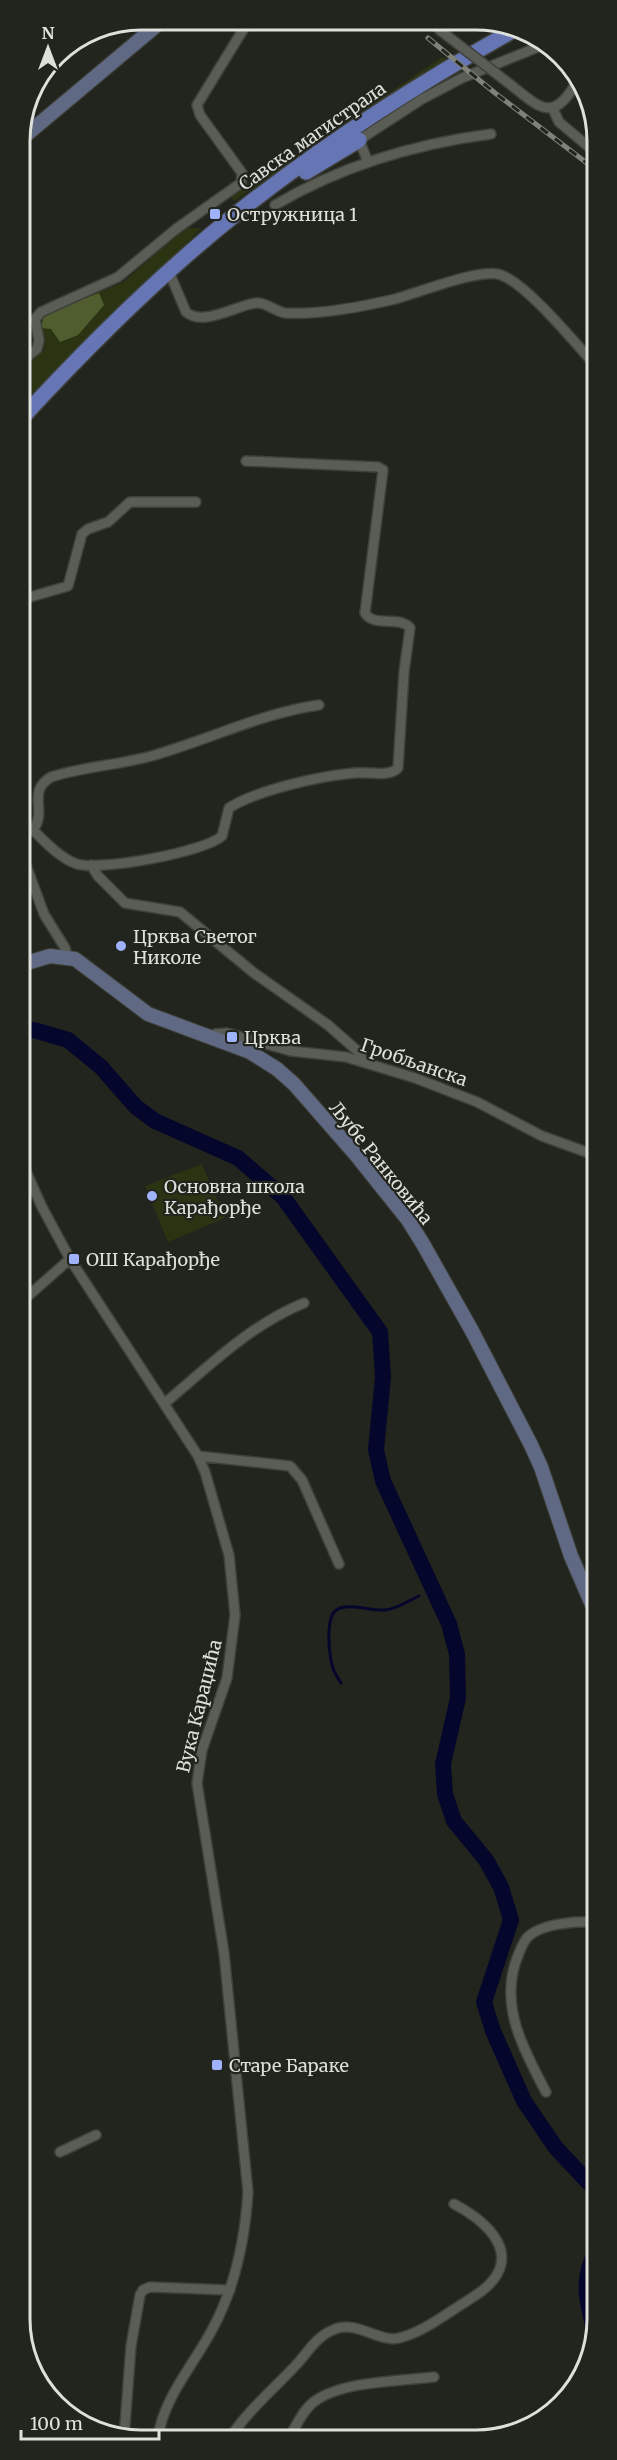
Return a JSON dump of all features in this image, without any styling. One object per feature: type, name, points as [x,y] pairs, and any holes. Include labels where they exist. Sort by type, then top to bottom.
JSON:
[{"type":"main road","name":"Савска магистрала","points":[[30,409],[65,372],[170,272],[241,210],[389,105],[460,60],[506,35]]},
{"type":"main road","points":[[280,181],[318,166],[359,140]]},
{"type":"street","points":[[30,131],[151,30]]},
{"type":"street","points":[[30,354],[37,349],[39,340],[35,320],[41,312],[118,277],[176,230],[242,183],[242,173],[200,115],[197,105],[243,30]]},
{"type":"street","points":[[440,30],[537,106],[553,108],[567,99],[573,88]]},
{"type":"street","points":[[368,162],[359,140],[422,99],[462,78],[536,48]]},
{"type":"street","points":[[553,108],[559,122],[587,145]]},
{"type":"street","points":[[275,205],[312,185],[368,162],[441,140],[491,134]]},
{"type":"street","points":[[170,272],[186,312],[190,316],[209,317],[257,303],[281,312],[328,310],[394,299],[469,277],[490,273],[500,274],[510,279],[543,308],[587,355]]},
{"type":"street","points":[[33,830],[68,859],[78,864],[91,865],[167,855],[208,845],[222,836],[225,830],[226,813],[232,806],[290,784],[350,773],[396,771],[399,765],[404,672],[410,628],[404,623],[370,619],[364,613],[385,474],[378,467],[246,461]]},
{"type":"street","points":[[30,597],[68,586],[82,534],[88,529],[108,522],[130,502],[196,502]]},
{"type":"street","points":[[30,831],[33,830],[39,818],[38,791],[44,781],[51,777],[156,755],[268,716],[291,709],[319,705]]},
{"type":"street","points":[[91,865],[118,898],[125,903],[180,912],[254,973],[328,1025],[361,1054],[362,1062]]},
{"type":"street","points":[[30,876],[44,914],[65,948],[67,956],[50,956],[30,962]]},
{"type":"street","name":"Љубе Ранковића","points":[[67,956],[85,963],[148,1014],[250,1052],[284,1075],[356,1155],[408,1220],[472,1330],[541,1467],[571,1556],[587,1592]]},
{"type":"street","name":"Гробљанска","points":[[213,1038],[215,1034],[227,1033],[291,1051],[337,1055],[362,1062],[477,1102],[543,1136],[587,1152]]},
{"type":"street","name":"Вука Караџића","points":[[30,1180],[70,1259],[198,1456],[206,1472],[229,1555],[235,1615],[227,1678],[202,1750],[197,1783],[224,1953],[248,2192],[246,2230],[239,2263],[214,2328],[176,2391],[160,2430]]},
{"type":"street","points":[[30,1294],[70,1259]]},
{"type":"street","points":[[165,1403],[235,1343],[268,1321],[304,1303]]},
{"type":"street","points":[[198,1456],[290,1466],[302,1480],[339,1564]]},
{"type":"street","points":[[546,2092],[525,2051],[512,2012],[509,1996],[512,1976],[522,1947],[531,1934],[565,1923],[587,1922]]},
{"type":"street","points":[[60,2152],[96,2135]]},
{"type":"street","points":[[236,2430],[267,2392],[326,2334],[341,2327],[350,2326],[386,2337],[402,2337],[436,2321],[483,2290],[494,2278],[500,2266],[500,2247],[492,2231],[484,2223],[454,2204]]},
{"type":"street","points":[[125,2429],[131,2346],[140,2295],[143,2290],[150,2288],[230,2290]]},
{"type":"street","points":[[294,2430],[308,2408],[322,2397],[365,2384],[434,2377]]},
{"type":"green space","points":[[442,57],[446,60],[234,201],[230,196],[253,179],[255,174],[281,167]]},
{"type":"green space","points":[[186,228],[201,228],[165,267],[30,397],[30,361],[44,351],[41,328],[44,314],[122,283]]},
{"type":"green space","points":[[99,293],[104,305],[78,335],[60,342],[51,329],[41,328],[44,314]]},
{"type":"green space","points":[[202,1164],[225,1218],[168,1242],[145,1186]]},
{"type":"waterway","points":[[30,1030],[68,1040],[101,1067],[136,1107],[155,1121],[238,1158],[283,1197],[380,1332],[383,1377],[376,1450],[383,1481],[449,1624],[457,1654],[458,1698],[443,1764],[445,1794],[454,1821],[486,1860],[501,1887],[511,1920],[484,2002],[493,2031],[524,2101],[556,2148],[587,2181]]},
{"type":"waterway","points":[[341,1683],[334,1671],[329,1648],[329,1628],[334,1613],[343,1607],[389,1609],[419,1596]]},
{"type":"waterway","points":[[587,2281],[587,2291]]},
{"type":"railway","points":[[428,38],[587,163]]},
{"type":"place","name":"Остружница 1","points":[[215,214]]},
{"type":"place","name":"Црква Светог Николе","points":[[121,946]]},
{"type":"place","name":"Црква","points":[[232,1037]]},
{"type":"place","name":"Основна школа Карађорђе","points":[[152,1196]]},
{"type":"place","name":"ОШ Карађорђе","points":[[74,1259]]},
{"type":"place","name":"Старе Бараке","points":[[217,2065]]}]
